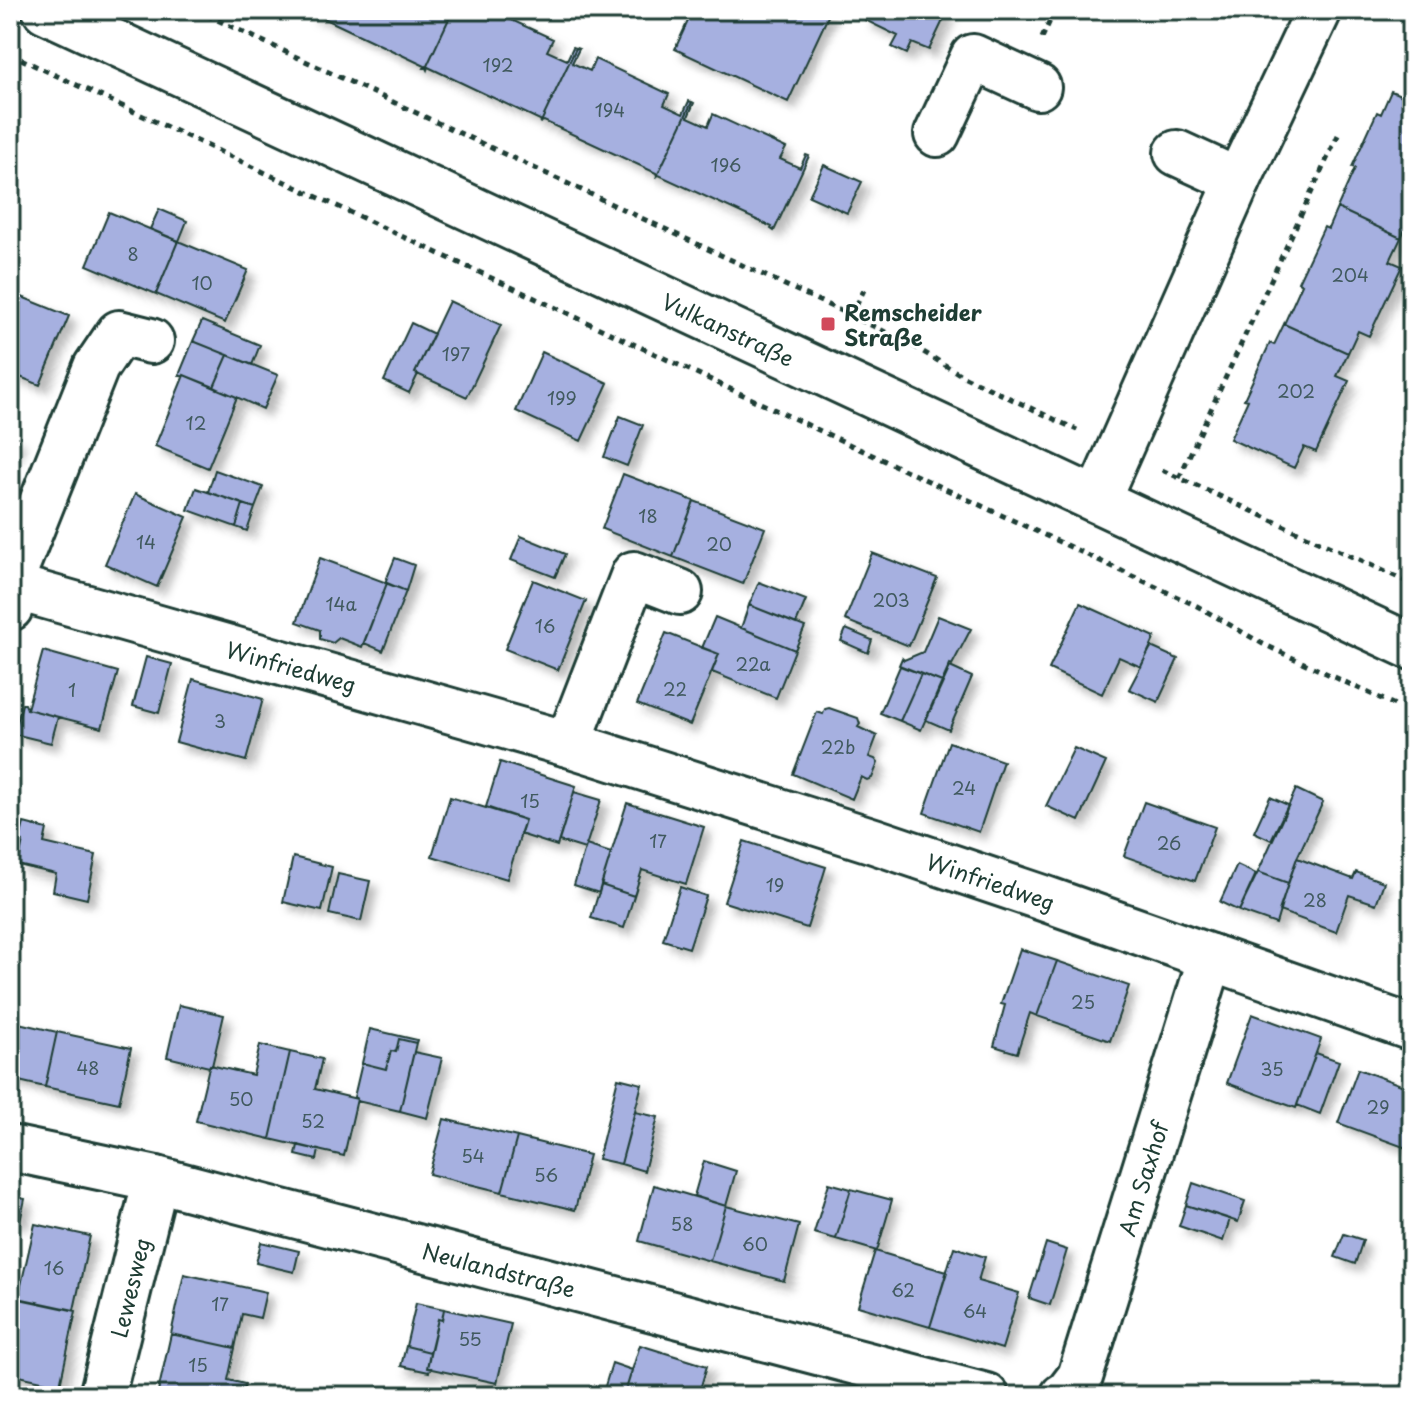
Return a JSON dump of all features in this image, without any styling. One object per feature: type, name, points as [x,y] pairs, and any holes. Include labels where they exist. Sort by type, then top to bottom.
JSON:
[{"type":"street","name":"Vulkanstraße","points":[[45,10],[1412,647]]},
{"type":"street","points":[[1097,500],[1238,181],[1319,10]]},
{"type":"street","points":[[937,134],[973,57],[1038,87]]},
{"type":"street","points":[[1177,153],[1238,181]]},
{"type":"street","name":"Winfriedweg","points":[[151,341],[119,333],[96,367],[12,583],[568,744],[889,846],[1412,1028]]},
{"type":"street","points":[[568,744],[634,574],[680,592]]},
{"type":"street","name":"Am Saxhof","points":[[1063,1396],[1080,1377],[1211,957]]},
{"type":"street","name":"Neulandstraße","points":[[10,1148],[156,1179],[986,1396]]},
{"type":"street","name":"Lewesweg","points":[[102,1396],[156,1179]]},
{"type":"path","points":[[196,10],[907,342],[963,376],[1118,450],[1410,583],[1412,571]]},
{"type":"path","points":[[10,54],[1197,606],[1263,644],[1412,713]]},
{"type":"path","points":[[1179,478],[1339,133]]},
{"type":"path","points":[[851,316],[864,290]]},
{"type":"building","points":[[311,10],[453,10],[424,68],[313,13],[312,16],[309,14]]},
{"type":"building","points":[[453,10],[475,16],[477,10],[490,10],[553,39],[547,51],[567,60],[573,47],[576,48],[541,122],[428,67],[427,70],[426,68]]},
{"type":"building","points":[[693,10],[831,10],[788,102],[675,49]]},
{"type":"building","points":[[869,10],[948,10],[929,50],[912,43],[907,54],[892,47],[898,36],[865,20]]},
{"type":"building","points":[[576,48],[579,49],[572,63],[590,71],[595,59],[669,94],[664,105],[683,114],[689,101],[692,102],[657,176],[541,122]]},
{"type":"building","points":[[1391,91],[1412,100],[1412,214],[1401,238],[1337,208],[1377,112],[1381,114]]},
{"type":"building","points":[[692,102],[688,117],[708,126],[713,114],[786,148],[780,159],[800,168],[806,155],[809,156],[774,231],[772,227],[657,176]]},
{"type":"building","points":[[824,165],[862,182],[847,213],[809,196]]},
{"type":"building","points":[[1337,208],[1401,238],[1390,261],[1402,266],[1369,336],[1358,331],[1348,353],[1284,324],[1302,284],[1298,282],[1324,227],[1328,229]]},
{"type":"building","points":[[159,209],[187,221],[179,241],[150,229]]},
{"type":"building","points":[[109,212],[178,241],[156,294],[87,265]]},
{"type":"building","points":[[178,241],[248,270],[225,323],[156,294]]},
{"type":"building","points":[[17,295],[69,316],[40,385],[10,373],[10,311]]},
{"type":"building","points":[[449,301],[501,325],[467,397],[415,373]]},
{"type":"building","points":[[202,321],[260,345],[252,365],[193,341]]},
{"type":"building","points":[[411,323],[434,334],[409,393],[384,381]]},
{"type":"building","points":[[1284,324],[1348,353],[1337,376],[1349,381],[1316,452],[1304,447],[1294,468],[1230,439],[1248,400],[1244,399],[1270,343],[1274,345]]},
{"type":"building","points":[[193,341],[228,355],[214,387],[179,375]]},
{"type":"building","points":[[542,352],[608,383],[581,441],[516,411]]},
{"type":"building","points":[[228,355],[278,375],[263,409],[214,387]]},
{"type":"building","points":[[184,375],[237,397],[208,468],[155,446]]},
{"type":"building","points":[[620,416],[643,425],[627,466],[604,457]]},
{"type":"building","points":[[10,436],[18,440],[10,459]]},
{"type":"building","points":[[215,470],[263,487],[255,508],[208,492]]},
{"type":"building","points":[[623,474],[694,501],[673,557],[602,529]]},
{"type":"building","points":[[196,488],[243,504],[236,527],[188,510]]},
{"type":"building","points":[[135,494],[187,517],[157,587],[105,564]]},
{"type":"building","points":[[694,501],[765,528],[743,584],[673,557]]},
{"type":"building","points":[[243,504],[255,508],[247,531],[236,527]]},
{"type":"building","points":[[521,536],[565,554],[555,577],[511,560]]},
{"type":"building","points":[[872,553],[937,578],[909,646],[845,620]]},
{"type":"building","points":[[320,558],[387,583],[362,647],[339,638],[333,643],[320,639],[320,630],[297,622]]},
{"type":"building","points":[[395,558],[414,565],[406,591],[385,583]]},
{"type":"building","points":[[533,580],[586,601],[558,670],[505,649]]},
{"type":"building","points":[[759,582],[806,600],[796,624],[749,605]]},
{"type":"building","points":[[387,583],[406,591],[383,651],[364,643]]},
{"type":"building","points":[[1080,603],[1155,637],[1141,667],[1119,657],[1102,694],[1049,669]]},
{"type":"building","points":[[749,605],[805,627],[795,650],[741,628]]},
{"type":"building","points":[[938,616],[971,629],[942,682],[899,665],[902,658],[904,660],[923,652]]},
{"type":"building","points":[[715,617],[795,650],[776,698],[712,672],[719,654],[702,648]]},
{"type":"building","points":[[846,629],[872,640],[868,653],[841,641]]},
{"type":"building","points":[[666,633],[719,654],[690,725],[637,704]]},
{"type":"building","points":[[1151,647],[1178,659],[1158,702],[1129,689]]},
{"type":"building","points":[[43,651],[118,672],[102,728],[27,709]]},
{"type":"building","points":[[146,657],[172,664],[159,713],[133,706]]},
{"type":"building","points":[[900,666],[921,674],[900,721],[880,713]]},
{"type":"building","points":[[950,667],[972,677],[949,730],[926,720]]},
{"type":"building","points":[[921,674],[942,682],[921,730],[900,721]]},
{"type":"building","points":[[193,679],[263,699],[246,761],[176,742]]},
{"type":"building","points":[[22,704],[27,709],[58,717],[51,743],[14,734]]},
{"type":"building","points":[[829,708],[858,718],[858,727],[877,736],[869,757],[878,763],[872,778],[867,780],[861,777],[852,799],[793,774],[817,712],[823,714]]},
{"type":"building","points":[[949,742],[1003,761],[979,832],[924,813]]},
{"type":"building","points":[[1074,748],[1106,762],[1079,821],[1046,806]]},
{"type":"building","points":[[500,762],[576,786],[557,846],[520,834],[525,820],[486,807]]},
{"type":"building","points":[[1296,789],[1323,802],[1288,883],[1258,872]]},
{"type":"building","points":[[574,792],[601,800],[585,849],[559,841]]},
{"type":"building","points":[[450,797],[525,820],[507,879],[432,856]]},
{"type":"building","points":[[1270,797],[1288,805],[1271,840],[1254,832]]},
{"type":"building","points":[[1144,802],[1215,827],[1195,881],[1124,856]]},
{"type":"building","points":[[627,803],[704,827],[686,884],[642,870],[634,896],[601,885]]},
{"type":"building","points":[[24,823],[47,829],[44,843],[96,855],[87,899],[53,891],[56,874],[18,865]]},
{"type":"building","points":[[744,841],[826,867],[807,928],[724,902]]},
{"type":"building","points":[[586,845],[611,853],[599,893],[574,885]]},
{"type":"building","points":[[293,857],[332,867],[322,911],[283,902]]},
{"type":"building","points":[[1297,858],[1353,879],[1356,872],[1384,882],[1376,904],[1349,895],[1336,932],[1279,911]]},
{"type":"building","points":[[1237,865],[1256,874],[1239,911],[1220,902]]},
{"type":"building","points":[[1258,872],[1288,883],[1276,924],[1239,911]]},
{"type":"building","points":[[338,874],[370,881],[361,921],[329,914]]},
{"type":"building","points":[[601,885],[634,896],[624,928],[591,918]]},
{"type":"building","points":[[680,887],[706,896],[689,948],[663,940]]},
{"type":"building","points":[[1020,949],[1057,961],[1037,1016],[1030,1013],[1017,1053],[994,1046],[1005,1005],[1001,1004]]},
{"type":"building","points":[[1057,961],[1129,986],[1110,1041],[1037,1016]]},
{"type":"building","points":[[179,1005],[224,1015],[212,1066],[167,1057]]},
{"type":"building","points":[[1252,1014],[1321,1039],[1296,1108],[1227,1083]]},
{"type":"building","points":[[10,1021],[57,1032],[45,1087],[10,1079]]},
{"type":"building","points":[[370,1029],[417,1040],[416,1043],[399,1039],[396,1052],[391,1051],[386,1069],[362,1063]]},
{"type":"building","points":[[57,1032],[131,1048],[119,1103],[45,1087]]},
{"type":"building","points":[[399,1039],[416,1043],[400,1111],[357,1101],[354,1097],[362,1063],[386,1069],[391,1051],[396,1052]]},
{"type":"building","points":[[260,1045],[290,1052],[270,1139],[196,1121],[210,1065],[253,1075]]},
{"type":"building","points":[[290,1052],[322,1059],[315,1089],[357,1099],[344,1156],[270,1139]]},
{"type":"building","points":[[414,1052],[442,1058],[427,1118],[400,1111]]},
{"type":"building","points":[[1316,1053],[1339,1061],[1320,1114],[1297,1105]]},
{"type":"building","points":[[1358,1069],[1412,1089],[1412,1141],[1409,1149],[1338,1123]]},
{"type":"building","points":[[618,1078],[642,1084],[621,1164],[598,1159]]},
{"type":"building","points":[[635,1112],[658,1117],[644,1171],[621,1164]]},
{"type":"building","points":[[444,1119],[517,1137],[502,1192],[429,1174]]},
{"type":"building","points":[[517,1137],[589,1155],[575,1210],[502,1192]]},
{"type":"building","points":[[298,1145],[319,1150],[317,1160],[296,1155]]},
{"type":"building","points":[[704,1161],[736,1171],[726,1206],[694,1196]]},
{"type":"building","points":[[829,1183],[851,1189],[836,1239],[814,1233]]},
{"type":"building","points":[[1193,1183],[1245,1201],[1238,1222],[1186,1205]]},
{"type":"building","points":[[654,1185],[726,1206],[710,1261],[639,1241]]},
{"type":"building","points":[[851,1189],[892,1200],[877,1251],[836,1239]]},
{"type":"building","points":[[10,1196],[25,1199],[20,1222],[10,1220]]},
{"type":"building","points":[[1186,1205],[1230,1219],[1223,1241],[1179,1226]]},
{"type":"building","points":[[726,1206],[799,1225],[784,1281],[710,1261]]},
{"type":"building","points":[[35,1224],[90,1236],[74,1310],[18,1298]]},
{"type":"building","points":[[1344,1234],[1363,1240],[1355,1264],[1335,1257]]},
{"type":"building","points":[[261,1242],[299,1251],[294,1272],[256,1263]]},
{"type":"building","points":[[1046,1243],[1067,1250],[1050,1305],[1029,1298]]},
{"type":"building","points":[[954,1247],[985,1257],[978,1281],[1019,1293],[1002,1349],[930,1327]]},
{"type":"building","points":[[875,1251],[947,1272],[930,1327],[858,1306]]},
{"type":"building","points":[[184,1274],[266,1292],[260,1318],[242,1314],[235,1348],[171,1334]]},
{"type":"building","points":[[10,1297],[76,1311],[60,1385],[10,1374]]},
{"type":"building","points":[[416,1303],[444,1309],[442,1320],[438,1319],[430,1352],[406,1346]]},
{"type":"building","points":[[444,1309],[511,1324],[497,1383],[427,1368],[438,1319],[442,1320]]},
{"type":"building","points":[[171,1334],[235,1348],[228,1380],[245,1384],[243,1396],[176,1396],[158,1392]]},
{"type":"building","points":[[640,1345],[707,1366],[698,1396],[624,1396]]},
{"type":"building","points":[[406,1346],[430,1352],[429,1372],[401,1366]]},
{"type":"building","points":[[612,1363],[632,1370],[624,1396],[602,1396]]},
{"type":"building","points":[[557,1388],[581,1396],[554,1396]]},
{"type":"place","name":"Remscheider Straße","points":[[828,324]]}]
